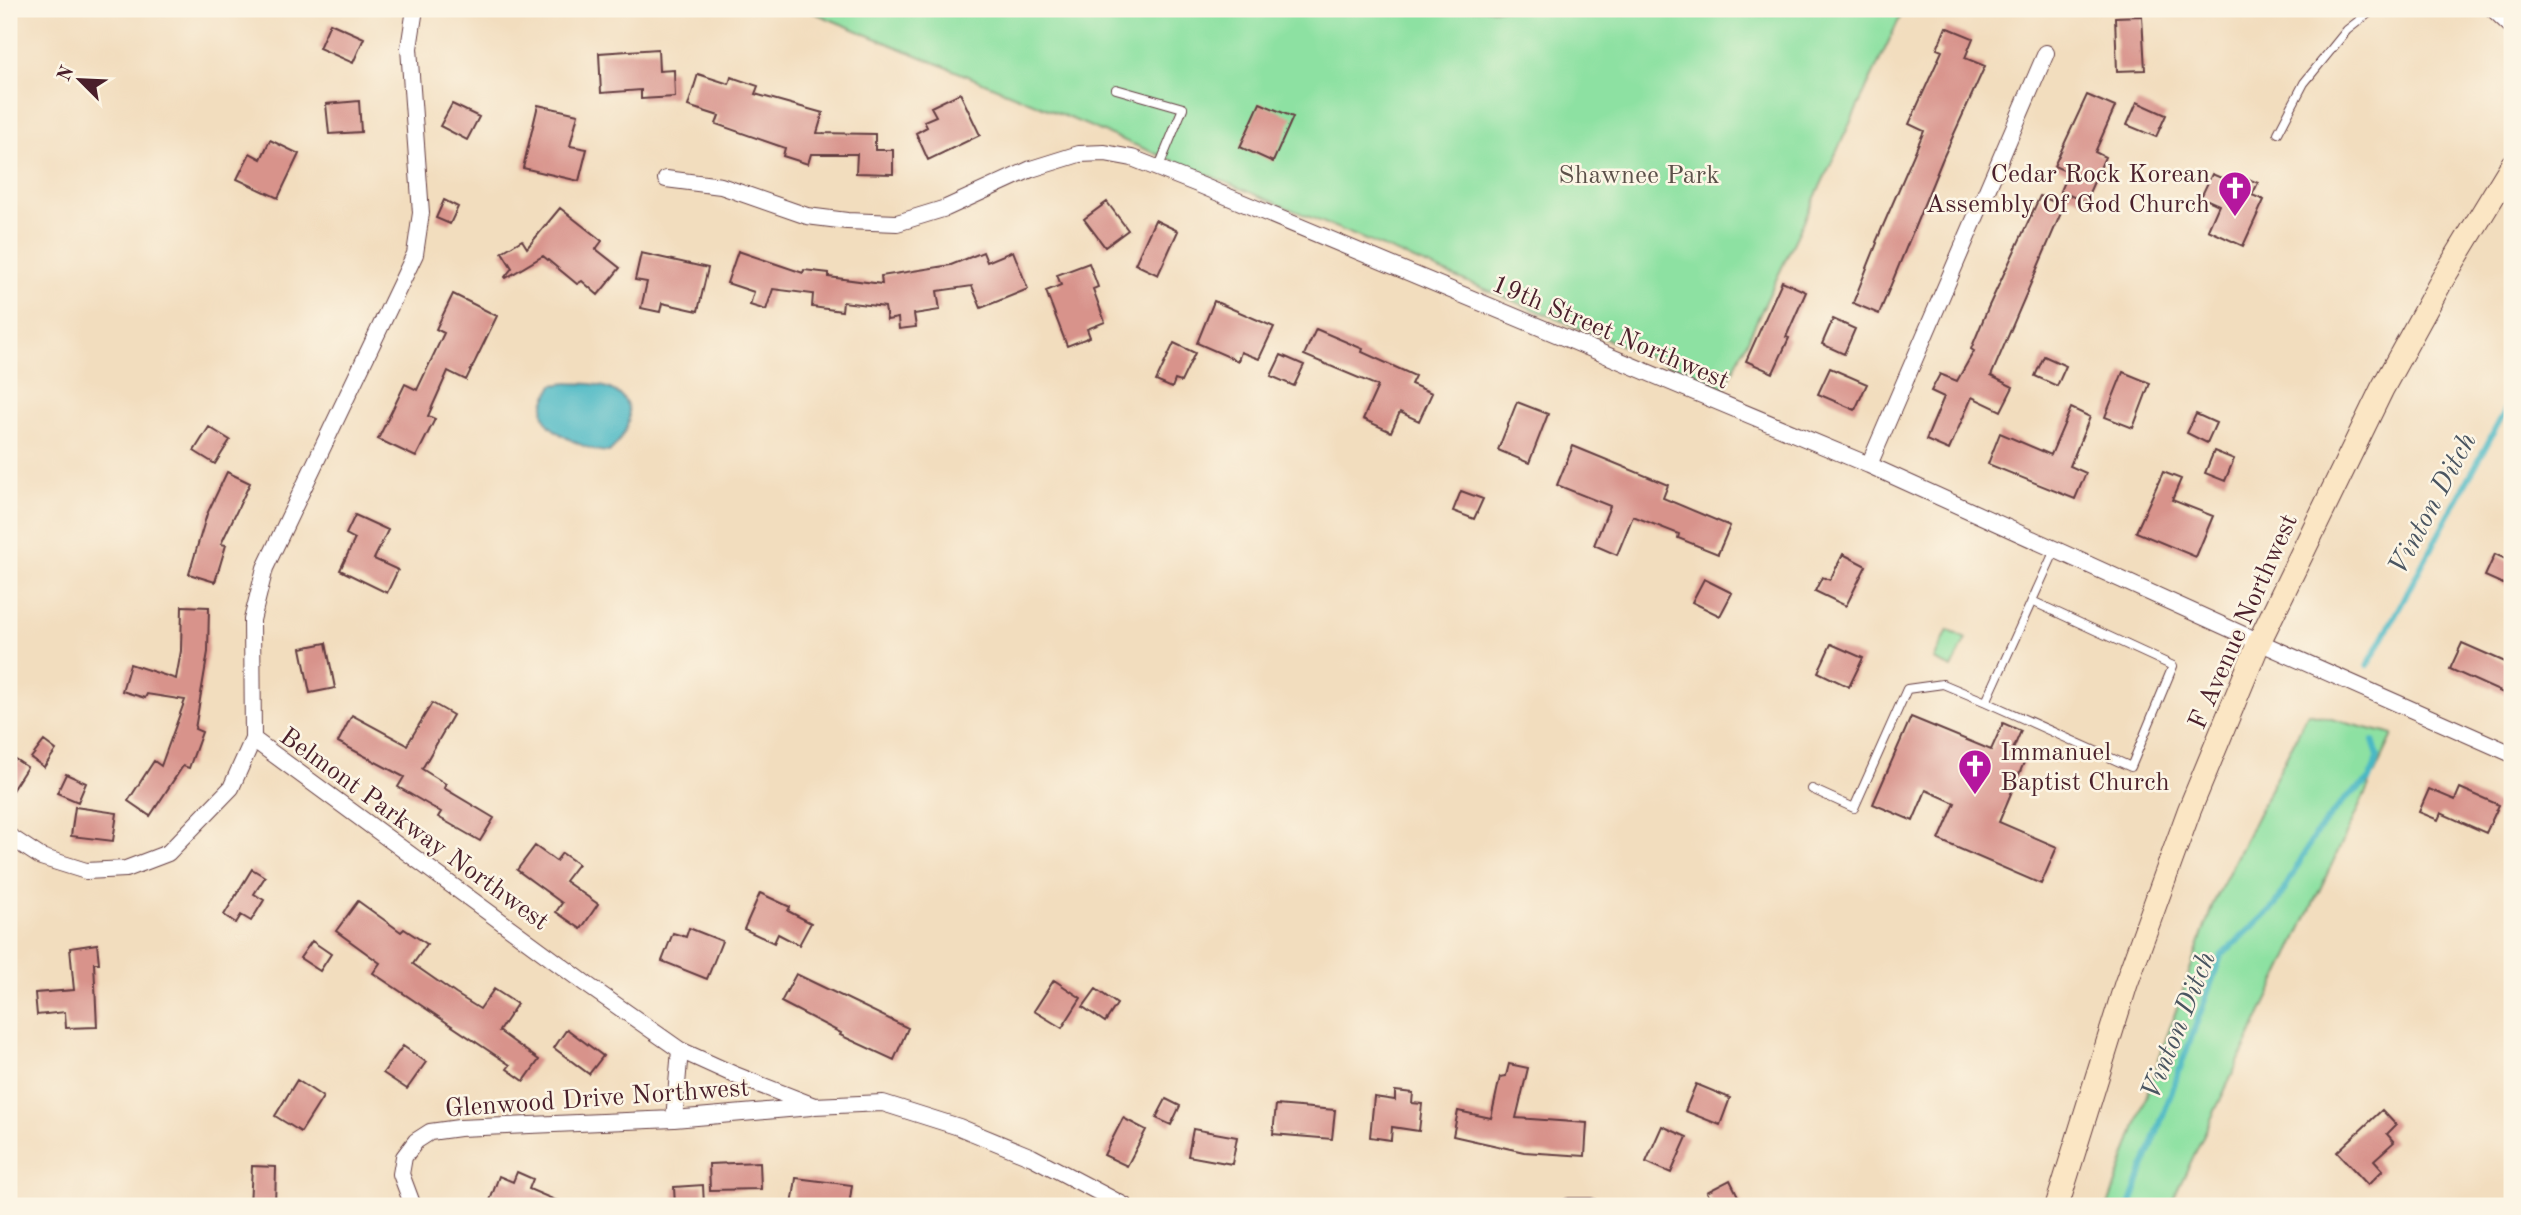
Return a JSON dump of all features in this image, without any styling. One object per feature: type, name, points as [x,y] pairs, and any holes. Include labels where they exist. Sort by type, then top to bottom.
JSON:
[{"type":"main road","name":"F Avenue Northwest","points":[[2057,1206],[2126,985],[2189,811],[2259,642],[2382,389],[2442,280],[2512,165]]},
{"type":"street","name":"Belmont Parkway Northwest","points":[[415,9],[409,48],[421,213],[415,254],[265,568],[253,620],[253,739],[680,1050],[814,1106],[883,1103],[959,1127],[1032,1157],[1125,1206]]},
{"type":"street","points":[[2493,9],[2512,27]]},
{"type":"street","points":[[1869,465],[2046,53]]},
{"type":"street","name":"19th Street Northwest","points":[[666,179],[721,186],[807,216],[897,223],[946,208],[1031,169],[1079,154],[1118,156],[1158,169],[1869,465],[2512,754]]},
{"type":"street","points":[[9,836],[41,857],[86,871],[126,869],[168,853],[231,788],[253,739]]},
{"type":"street","points":[[674,1119],[680,1050]]},
{"type":"street","name":"Glenwood Drive Northwest","points":[[413,1206],[401,1174],[404,1157],[416,1141],[430,1132],[459,1128],[674,1119],[814,1106]]},
{"type":"street","points":[[1569,1206],[1591,1206]]},
{"type":"lane","points":[[2278,133],[2304,83],[2347,30],[2374,9]]},
{"type":"lane","points":[[1116,89],[1183,108],[1158,169]]},
{"type":"lane","points":[[1986,702],[2055,550]]},
{"type":"lane","points":[[1812,789],[1854,808],[1907,689],[1943,684],[2131,767],[2173,666],[2032,601]]},
{"type":"green space","name":"Shawnee Park","points":[[805,9],[1904,9],[1725,388]]},
{"type":"green space","points":[[1948,630],[1966,639],[1952,668],[1934,660]]},
{"type":"green space","points":[[2308,713],[2393,735],[2170,1206],[2108,1206],[2213,904]]},
{"type":"water","points":[[594,384],[611,389],[626,404],[628,422],[618,442],[609,452],[592,449],[572,440],[553,429],[547,422],[543,408],[549,392],[553,385]]},
{"type":"building","points":[[2142,16],[2145,70],[2117,71],[2115,17]]},
{"type":"building","points":[[330,23],[364,38],[353,63],[319,48]]},
{"type":"building","points":[[1946,27],[1973,38],[1965,58],[1985,66],[1943,158],[1879,314],[1853,303],[1924,131],[1909,124],[1942,51],[1937,49]]},
{"type":"building","points":[[658,49],[659,71],[674,70],[675,97],[641,99],[641,90],[601,93],[599,53]]},
{"type":"building","points":[[698,74],[729,84],[731,77],[758,86],[755,94],[823,113],[817,133],[875,134],[875,150],[893,150],[893,174],[856,173],[857,154],[811,154],[808,164],[783,156],[785,148],[716,124],[719,116],[688,106]]},
{"type":"building","points":[[960,93],[980,135],[928,160],[916,133],[927,127],[924,121],[936,116],[931,107]]},
{"type":"building","points":[[2087,95],[2115,107],[2095,152],[2105,157],[2085,202],[2060,191],[2068,172],[2054,166]]},
{"type":"building","points":[[359,101],[361,132],[329,134],[326,104]]},
{"type":"building","points":[[2137,102],[2166,115],[2156,137],[2127,125]]},
{"type":"building","points":[[1260,103],[1293,117],[1273,162],[1240,147]]},
{"type":"building","points":[[452,104],[479,117],[467,140],[440,126]]},
{"type":"building","points":[[538,105],[578,114],[570,146],[587,149],[579,181],[523,168]]},
{"type":"building","points":[[270,140],[299,154],[278,198],[237,179],[250,153],[261,159]]},
{"type":"building","name":"Cedar Rock Korean Assembly Of God Church","points":[[2212,174],[2240,186],[2244,177],[2258,183],[2252,195],[2264,200],[2243,246],[2208,230],[2219,205],[2201,197]]},
{"type":"building","points":[[2040,196],[2064,206],[1991,376],[2013,387],[2001,411],[1972,397],[1949,450],[1926,440],[1944,397],[1931,391],[1940,374],[1957,381],[1974,351],[1971,349],[1988,308]]},
{"type":"building","points":[[444,200],[458,207],[450,224],[436,218]]},
{"type":"building","points":[[1107,202],[1128,230],[1105,247],[1084,219]]},
{"type":"building","points":[[560,208],[602,241],[596,249],[620,268],[598,295],[582,281],[577,284],[543,256],[505,277],[512,268],[502,252],[522,240],[527,248]]},
{"type":"building","points":[[1155,220],[1178,231],[1158,275],[1135,264]]},
{"type":"building","points":[[738,251],[803,273],[804,270],[829,273],[829,277],[882,284],[881,276],[951,265],[983,252],[987,262],[1013,251],[1028,289],[981,308],[972,286],[937,291],[940,310],[914,314],[916,327],[899,329],[898,318],[887,320],[885,307],[843,302],[842,311],[812,307],[813,294],[773,289],[766,310],[750,305],[754,292],[727,283]]},
{"type":"building","points":[[641,253],[708,268],[698,311],[662,303],[660,312],[641,308],[647,282],[635,280]]},
{"type":"building","points":[[1089,263],[1098,287],[1093,289],[1105,322],[1087,329],[1090,337],[1067,346],[1046,291],[1061,285],[1057,275]]},
{"type":"building","points":[[1782,281],[1806,292],[1773,373],[1746,361]]},
{"type":"building","points":[[453,294],[497,316],[466,380],[448,371],[428,416],[435,419],[416,457],[378,439],[405,384],[417,390],[444,333],[436,329]]},
{"type":"building","points":[[1214,301],[1274,327],[1259,359],[1241,352],[1238,361],[1197,343]]},
{"type":"building","points":[[1833,319],[1855,329],[1844,354],[1822,344]]},
{"type":"building","points":[[1316,329],[1415,376],[1411,384],[1432,393],[1419,421],[1400,412],[1391,432],[1363,419],[1378,386],[1304,355]]},
{"type":"building","points":[[1174,343],[1195,353],[1181,382],[1175,380],[1172,388],[1156,381]]},
{"type":"building","points":[[1281,355],[1304,365],[1294,386],[1271,376]]},
{"type":"building","points":[[2044,356],[2066,366],[2057,386],[2035,376]]},
{"type":"building","points":[[1830,368],[1867,384],[1855,410],[1818,394]]},
{"type":"building","points":[[2123,372],[2150,383],[2133,428],[2105,417]]},
{"type":"building","points":[[1517,402],[1548,414],[1529,463],[1498,450]]},
{"type":"building","points":[[2071,408],[2090,417],[2070,466],[2086,473],[2075,499],[1988,464],[2000,433],[2051,455]]},
{"type":"building","points":[[2196,414],[2216,423],[2207,443],[2187,433]]},
{"type":"building","points":[[209,427],[230,440],[215,464],[194,451]]},
{"type":"building","points":[[1573,446],[1668,485],[1663,498],[1730,526],[1718,554],[1678,538],[1679,534],[1633,516],[1617,555],[1594,545],[1610,506],[1557,485]]},
{"type":"building","points":[[2214,451],[2234,459],[2225,481],[2205,473]]},
{"type":"building","points":[[227,472],[250,483],[221,544],[226,545],[215,582],[189,574],[207,514]]},
{"type":"building","points":[[2163,472],[2181,479],[2172,500],[2213,516],[2196,557],[2136,532]]},
{"type":"building","points":[[1461,491],[1483,499],[1474,519],[1453,511]]},
{"type":"building","points":[[355,515],[388,530],[374,559],[398,570],[387,593],[340,570],[355,539],[346,534]]},
{"type":"building","points":[[1843,554],[1866,566],[1846,606],[1815,591],[1822,577],[1830,580]]},
{"type":"building","points":[[2495,554],[2512,562],[2512,588],[2485,576]]},
{"type":"building","points":[[1704,579],[1732,593],[1720,616],[1692,602]]},
{"type":"building","points":[[182,606],[209,607],[208,652],[195,729],[202,732],[189,768],[183,766],[150,816],[128,801],[154,761],[161,766],[185,700],[147,694],[145,698],[122,691],[130,664],[176,679],[181,651]]},
{"type":"building","points":[[326,643],[335,688],[310,693],[301,648]]},
{"type":"building","points":[[2462,643],[2512,665],[2512,697],[2450,669]]},
{"type":"building","points":[[1831,644],[1863,658],[1849,687],[1818,672]]},
{"type":"building","points":[[432,703],[453,715],[422,769],[446,784],[444,788],[494,818],[480,841],[438,817],[441,812],[398,787],[404,777],[338,742],[352,715],[407,745]]},
{"type":"building","name":"Immanuel Baptist Church","points":[[1911,717],[1991,750],[2003,723],[2021,731],[2011,754],[2025,760],[1999,822],[2057,847],[2041,884],[1939,840],[1955,803],[1926,790],[1913,821],[1873,804]]},
{"type":"building","points":[[44,741],[56,750],[44,767],[31,758]]},
{"type":"building","points":[[9,755],[27,767],[9,795]]},
{"type":"building","points":[[66,774],[86,783],[78,802],[57,793]]},
{"type":"building","points":[[2460,788],[2499,805],[2486,833],[2441,813],[2438,820],[2419,812],[2429,789],[2455,800]]},
{"type":"building","points":[[75,807],[117,813],[113,841],[71,836]]},
{"type":"building","points":[[535,846],[556,861],[562,853],[578,864],[565,881],[598,904],[581,929],[556,912],[562,903],[517,870]]},
{"type":"building","points":[[252,869],[265,877],[254,894],[264,900],[251,921],[241,915],[236,923],[224,915]]},
{"type":"building","points":[[760,893],[790,907],[788,911],[811,923],[799,945],[778,934],[774,943],[744,929]]},
{"type":"building","points":[[358,901],[401,932],[404,929],[427,944],[413,964],[456,994],[480,1009],[494,989],[517,1004],[499,1031],[539,1060],[524,1081],[507,1069],[510,1065],[373,973],[380,963],[336,931]]},
{"type":"building","points":[[689,928],[722,941],[707,979],[662,961],[673,933],[686,937]]},
{"type":"building","points":[[312,941],[331,954],[320,971],[300,958]]},
{"type":"building","points":[[97,944],[99,963],[94,963],[97,1027],[66,1028],[65,1012],[37,1015],[35,993],[74,990],[70,948]]},
{"type":"building","points":[[796,974],[908,1028],[894,1060],[840,1035],[841,1033],[781,1002]]},
{"type":"building","points":[[1054,980],[1081,998],[1062,1028],[1034,1011]]},
{"type":"building","points":[[1096,989],[1117,1004],[1105,1022],[1083,1007]]},
{"type":"building","points":[[567,1029],[603,1056],[589,1074],[554,1048]]},
{"type":"building","points":[[403,1046],[426,1062],[407,1089],[383,1073]]},
{"type":"building","points":[[1509,1064],[1528,1068],[1516,1118],[1587,1123],[1585,1156],[1524,1152],[1453,1136],[1458,1111],[1491,1118],[1500,1077],[1506,1076]]},
{"type":"building","points":[[297,1080],[323,1097],[301,1132],[275,1116]]},
{"type":"building","points":[[1696,1084],[1730,1098],[1720,1125],[1685,1111]]},
{"type":"building","points":[[1395,1091],[1413,1093],[1412,1103],[1422,1104],[1419,1131],[1392,1127],[1391,1140],[1370,1137],[1374,1097],[1395,1100]]},
{"type":"building","points":[[1166,1099],[1180,1106],[1171,1125],[1156,1118]]},
{"type":"building","points":[[1276,1105],[1335,1110],[1332,1139],[1273,1134]]},
{"type":"building","points":[[2382,1110],[2396,1125],[2387,1134],[2394,1142],[2374,1160],[2383,1170],[2368,1185],[2337,1152]]},
{"type":"building","points":[[1123,1118],[1146,1130],[1127,1166],[1104,1155]]},
{"type":"building","points":[[1662,1126],[1687,1137],[1671,1173],[1646,1162]]},
{"type":"building","points":[[1193,1129],[1237,1137],[1232,1164],[1188,1156]]},
{"type":"building","points":[[760,1162],[761,1189],[710,1190],[709,1164]]},
{"type":"building","points":[[252,1166],[276,1167],[275,1206],[250,1206]]},
{"type":"building","points":[[517,1172],[533,1179],[529,1189],[569,1206],[488,1206],[499,1176],[513,1182]]},
{"type":"building","points":[[796,1178],[852,1185],[849,1206],[792,1206]]},
{"type":"building","points":[[1730,1180],[1743,1206],[1714,1206],[1707,1192]]},
{"type":"building","points":[[703,1185],[704,1206],[675,1206],[674,1187]]},
{"type":"waterway","name":"Vinton Ditch","points":[[2368,665],[2512,398]]},
{"type":"waterway","name":"Vinton Ditch","points":[[2130,1206],[2221,956],[2275,906],[2316,833],[2346,798],[2370,780],[2378,756],[2373,741]]},
{"type":"place","name":"Cedar Rock Korean Assembly Of God Church","points":[[2235,218]]},
{"type":"place","name":"Immanuel Baptist Church","points":[[1975,796]]}]
